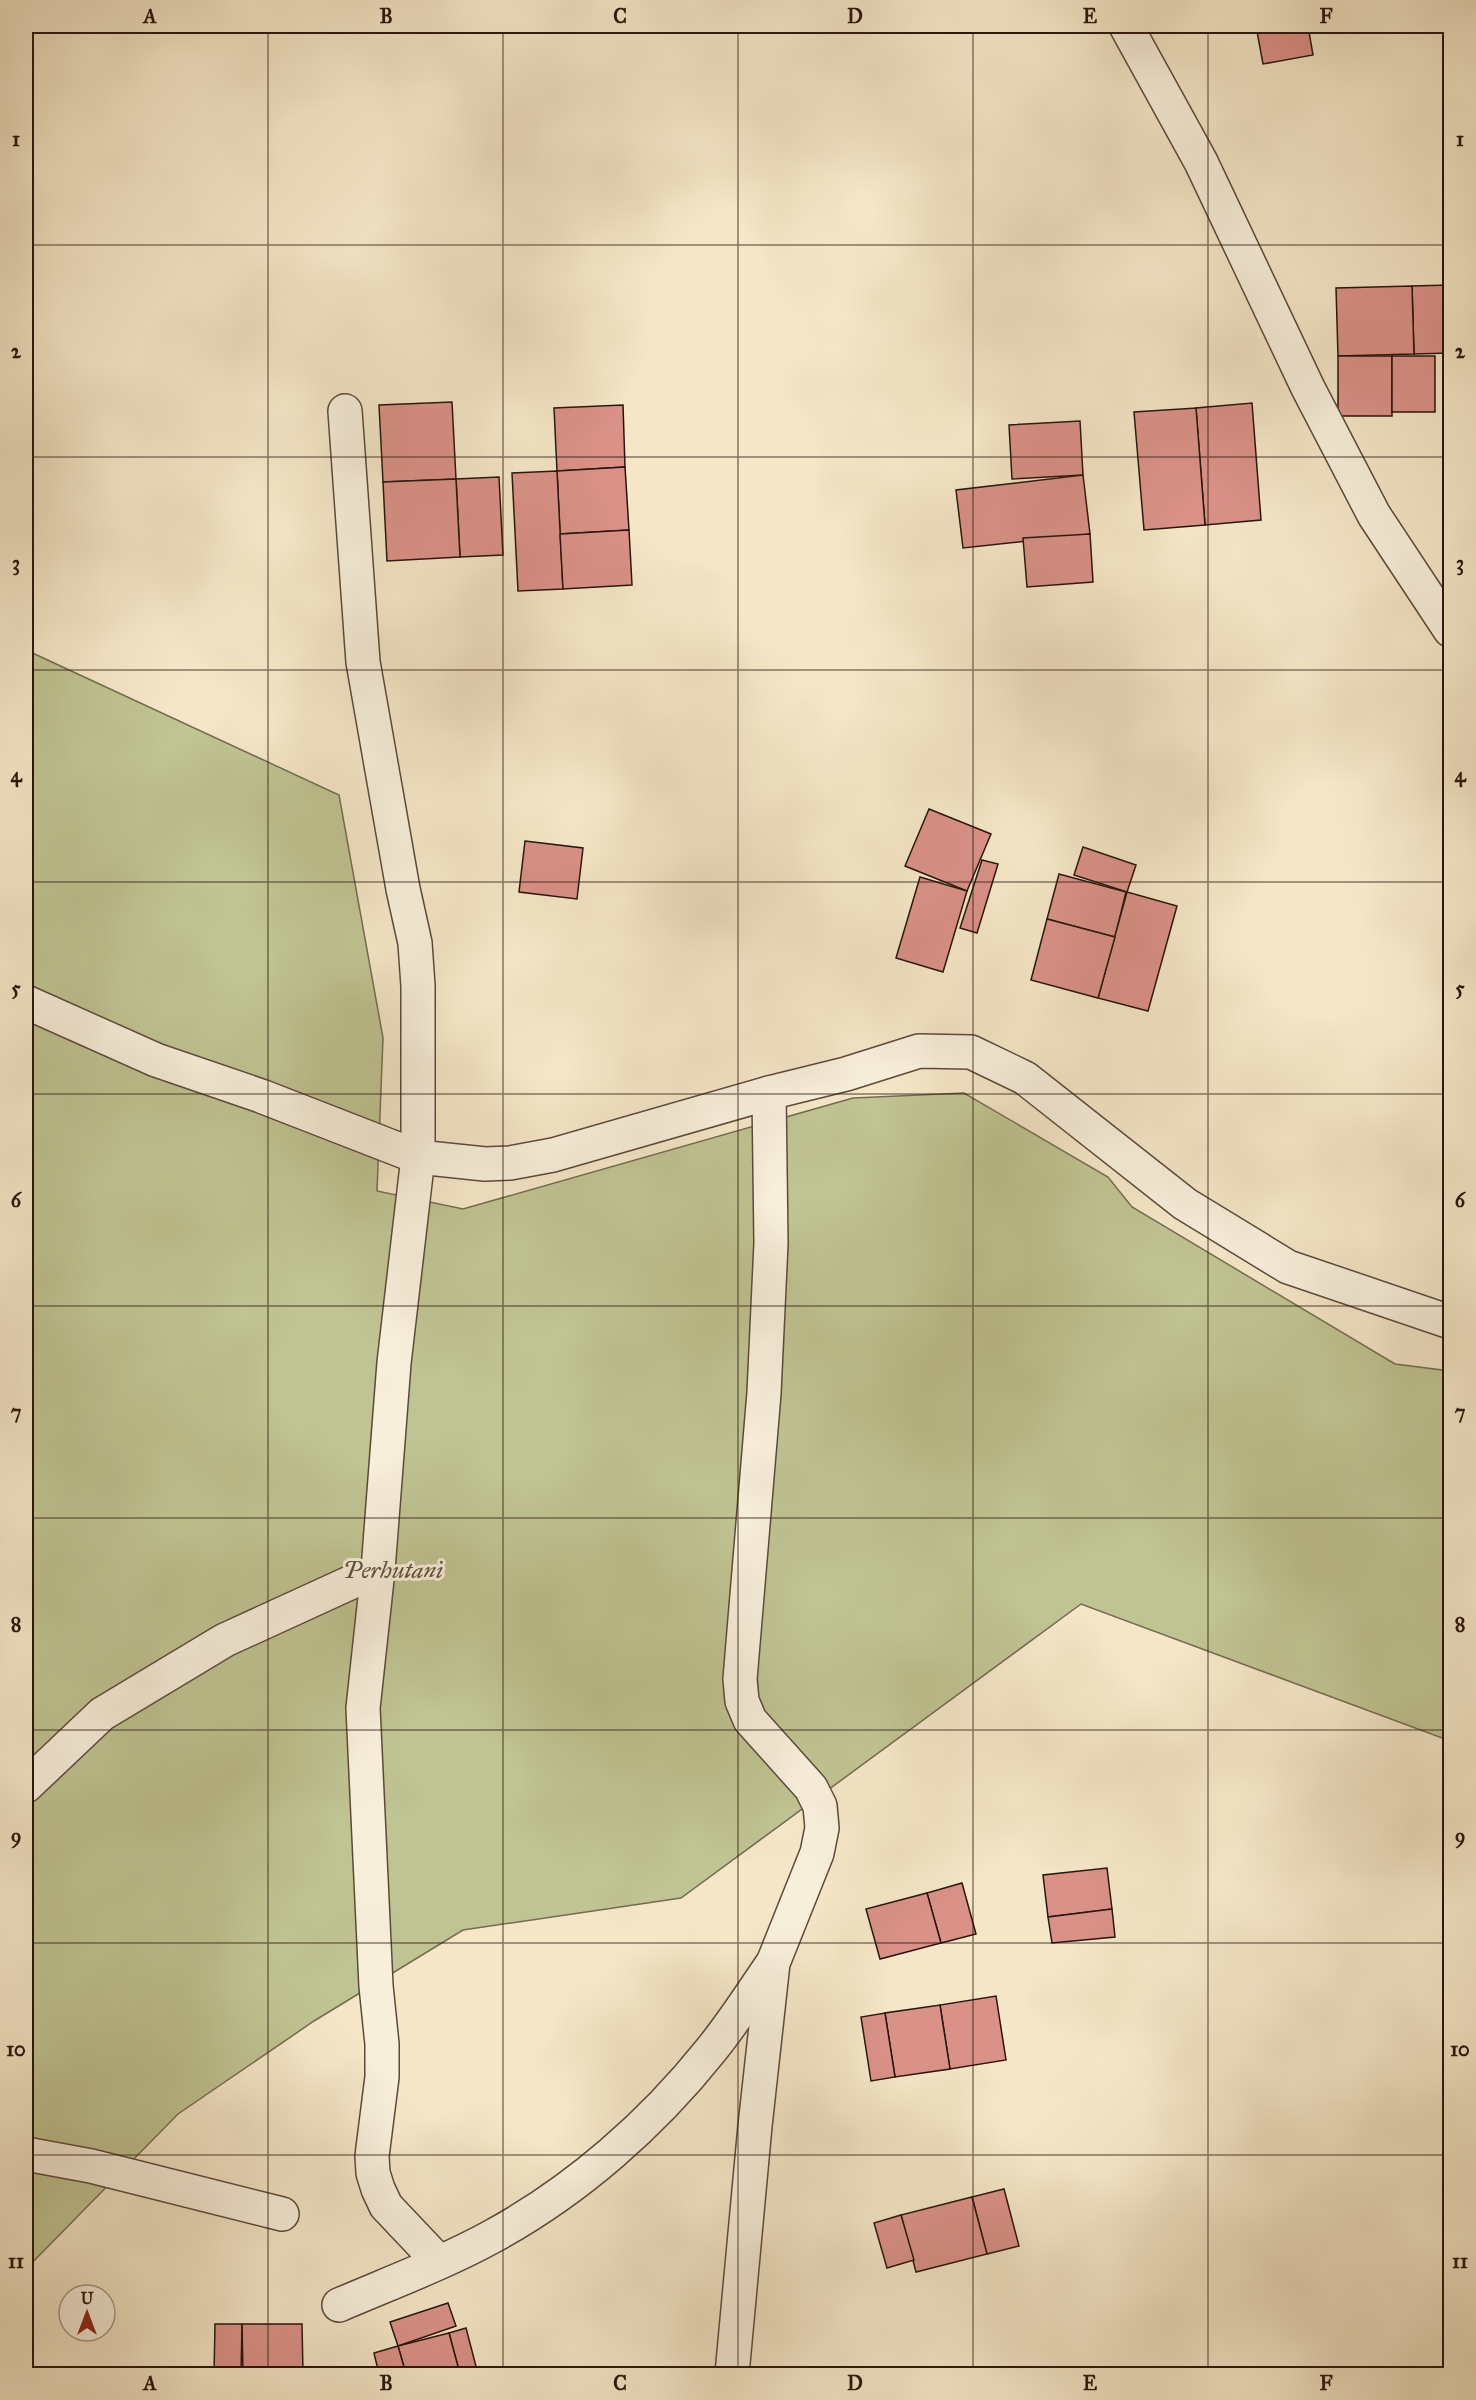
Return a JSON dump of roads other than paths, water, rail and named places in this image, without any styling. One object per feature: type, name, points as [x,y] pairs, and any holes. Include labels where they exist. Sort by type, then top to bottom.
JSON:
[{"type":"street","points":[[1126,26],[1201,162],[1308,388],[1374,515],[1439,598],[1450,630]]},
{"type":"street","points":[[345,411],[363,662],[403,889],[415,943],[418,986],[418,1156],[394,1363],[378,1570],[363,1708],[376,1986],[382,2044],[382,2077],[372,2156],[373,2173],[387,2206],[439,2262]]},
{"type":"street","points":[[26,1002],[156,1060],[261,1095],[418,1156],[485,1164],[530,1161],[770,1093],[846,1074],[919,1051],[971,1052],[1025,1078],[1185,1204],[1288,1267],[1450,1322]]},
{"type":"street","points":[[339,2305],[493,2236],[533,2212],[583,2176],[638,2131],[711,2050],[773,1963],[817,1852],[822,1817],[820,1806],[811,1788],[750,1720],[742,1701],[740,1679],[764,1393],[771,1243],[770,1093]]},
{"type":"street","points":[[26,1786],[102,1714],[225,1640],[378,1570]]},
{"type":"street","points":[[732,2374],[754,2126],[773,1963]]},
{"type":"street","points":[[26,2154],[92,2166],[282,2214]]},
{"type":"park label","name":"Perhutani","points":[[393,1570]]}]
